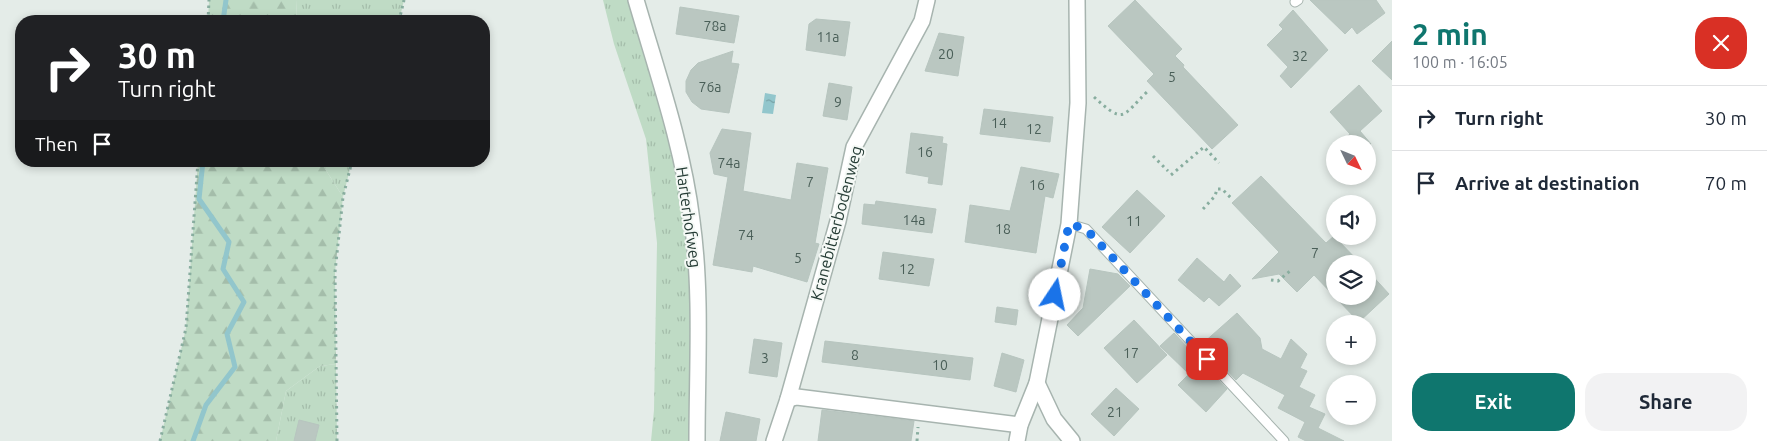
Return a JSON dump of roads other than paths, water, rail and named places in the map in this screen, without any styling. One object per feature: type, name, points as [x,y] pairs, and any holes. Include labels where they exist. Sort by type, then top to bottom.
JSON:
[{"type":"street","name":"Harterhofweg","points":[[636,0],[668,109],[692,219],[697,263],[696,441]]},
{"type":"street","name":"Kranebitterbodenweg","points":[[774,441],[788,399],[838,221],[854,146],[922,21],[927,0]]},
{"type":"street","points":[[1017,441],[1020,425],[1037,383],[1069,224],[1078,102],[1076,0]]},
{"type":"street","points":[[1037,383],[1054,419],[1072,441]]},
{"type":"street","points":[[788,399],[797,397],[1020,425]]},
{"type":"lane","points":[[1069,224],[1086,229],[1284,441]]},
{"type":"water","points":[[765,93],[776,95],[773,114],[762,113]]},
{"type":"waterway","points":[[224,15],[226,0]]},
{"type":"waterway","points":[[193,441],[206,405],[235,367],[227,334],[244,302],[223,269],[229,242],[199,199],[202,167]]}]
